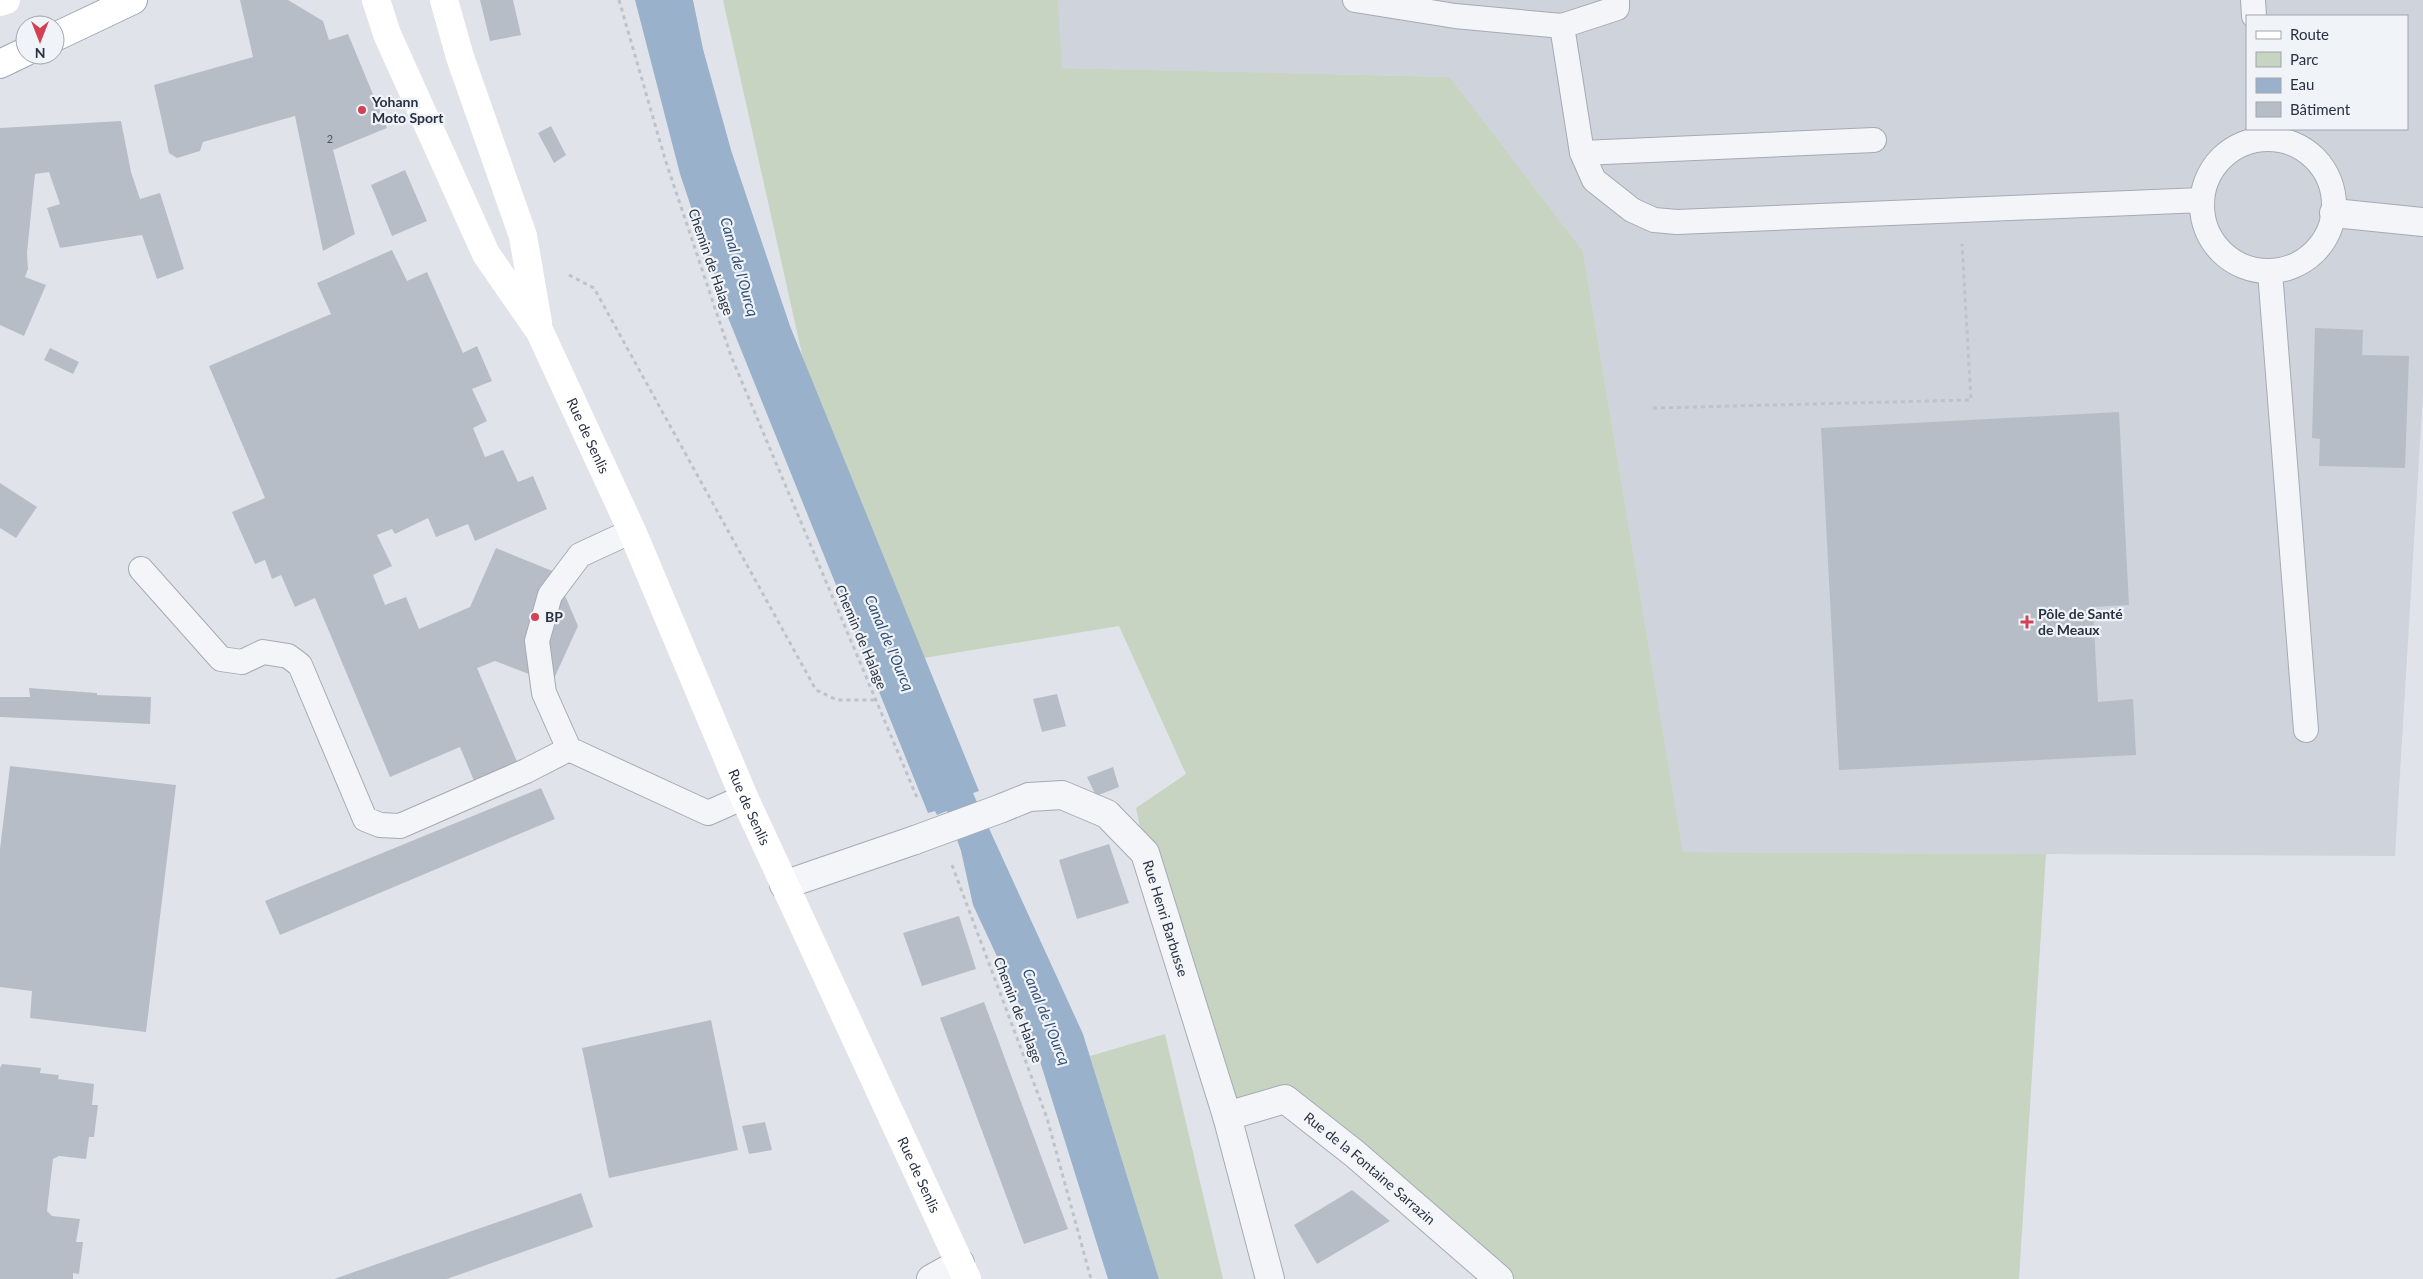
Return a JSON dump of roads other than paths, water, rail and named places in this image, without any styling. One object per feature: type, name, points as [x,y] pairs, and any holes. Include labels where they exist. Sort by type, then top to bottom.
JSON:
[{"type":"main road","points":[[0,2],[6,0]]},
{"type":"main road","points":[[65,32],[133,0]]},
{"type":"main road","name":"Rue de Senlis","points":[[376,0],[387,34],[486,254],[540,332],[632,531],[744,796],[963,1271]]},
{"type":"main road","name":"Rue de Senlis","points":[[444,0],[460,57],[523,236],[540,332]]},
{"type":"main road","points":[[0,64],[15,57]]},
{"type":"street","points":[[2334,213],[2423,222]]},
{"type":"street","name":"Rue Henri Barbusse","points":[[784,885],[915,840],[1029,797],[1062,795],[1107,814],[1145,853],[1227,1116],[1270,1279]]},
{"type":"street","name":"Rue de la Fontaine Sarrazin","points":[[1227,1116],[1285,1099],[1355,1154],[1498,1279]]},
{"type":"street","points":[[931,1279],[963,1271]]},
{"type":"lane","points":[[1355,0],[1455,16],[1562,26],[1617,8],[1617,0]]},
{"type":"lane","points":[[2253,0],[2254,15]]},
{"type":"lane","points":[[1562,26],[1582,153],[1594,180],[1632,210],[1654,220],[1676,222],[2202,200]]},
{"type":"lane","points":[[2264,133],[2288,140],[2308,152],[2324,168],[2333,190],[2334,213],[2327,236],[2313,254],[2293,267],[2270,272],[2251,270],[2233,263],[2218,251],[2207,236],[2202,200],[2208,172],[2222,154],[2264,133]]},
{"type":"lane","points":[[1582,153],[1874,140]]},
{"type":"lane","points":[[2270,272],[2306,730]]},
{"type":"lane","points":[[632,531],[580,554],[550,596],[537,641],[544,692],[569,749],[708,813],[744,796]]},
{"type":"lane","points":[[141,569],[221,658],[242,662],[263,652],[288,656],[300,666],[365,819],[380,825],[400,826],[526,771],[569,749]]},
{"type":"water","name":"Canal de l'Ourcq","points":[[635,0],[693,0],[703,49],[731,150],[790,326],[979,791],[973,793],[1083,1034],[1159,1279],[1108,1279],[1028,1023],[973,905],[961,851],[947,811],[937,815],[935,811],[928,813],[729,320],[680,174]]},
{"type":"place","name":"Yohann Moto Sport","points":[[362,110]]},
{"type":"place","name":"BP","points":[[535,617]]},
{"type":"place","name":"Pôle de Santé de Meaux","points":[[2027,622]]}]
